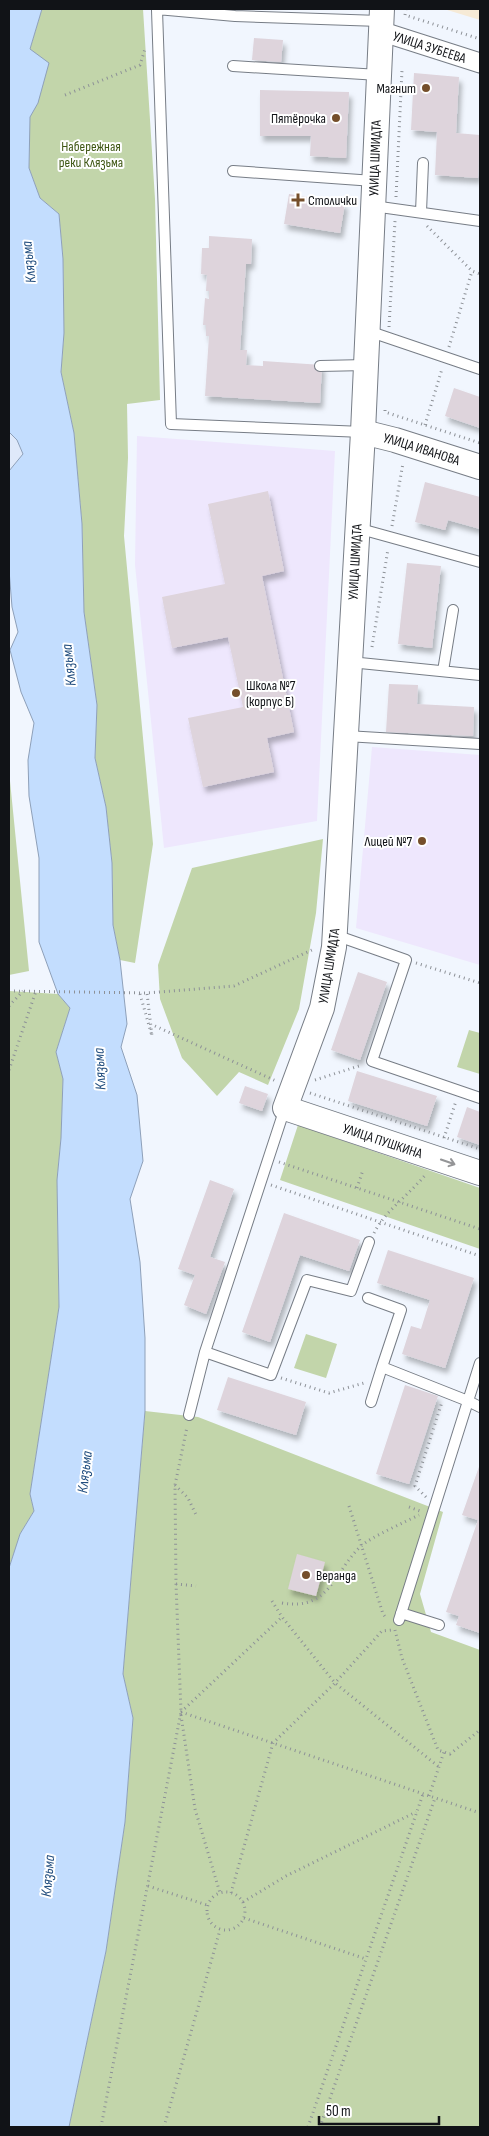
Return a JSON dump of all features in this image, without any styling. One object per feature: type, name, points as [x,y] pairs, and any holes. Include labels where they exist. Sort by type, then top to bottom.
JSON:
[{"type":"street","name":"УЛИЦА ЗУБЕЕВА","points":[[381,20],[480,63]]},
{"type":"street","name":"УЛИЦА ШМИДТА","points":[[295,1093],[322,1008],[335,935],[366,366],[378,335],[384,207],[374,181],[381,20]]},
{"type":"street","name":"УЛИЦА ИВАНОВА","points":[[363,432],[395,440],[480,467]]},
{"type":"street","name":"УЛИЦА ПУШКИНА","points":[[295,1093],[480,1173]]},
{"type":"lane","points":[[363,432],[171,424],[157,9],[235,16],[381,20]]},
{"type":"lane","points":[[233,66],[378,74]]},
{"type":"lane","points":[[416,211],[423,162]]},
{"type":"lane","points":[[233,171],[374,181]]},
{"type":"lane","points":[[384,207],[480,221]]},
{"type":"lane","points":[[378,335],[480,369]]},
{"type":"lane","points":[[320,366],[366,366]]},
{"type":"lane","points":[[357,528],[480,562]]},
{"type":"lane","points":[[443,671],[453,610]]},
{"type":"lane","points":[[350,662],[480,674]]},
{"type":"lane","points":[[346,736],[480,744]]},
{"type":"lane","points":[[335,935],[406,960],[372,1061],[480,1098]]},
{"type":"lane","points":[[190,1415],[205,1352],[259,1183],[295,1093]]},
{"type":"lane","points":[[205,1352],[271,1375],[307,1280],[351,1291],[369,1242]]},
{"type":"lane","points":[[368,1298],[401,1310],[372,1402]]},
{"type":"lane","points":[[440,1625],[398,1621],[480,1363]]},
{"type":"lane","points":[[382,1367],[446,1391],[480,1407]]},
{"type":"path","points":[[406,9],[405,15],[480,39]]},
{"type":"path","points":[[65,95],[140,65],[146,46]]},
{"type":"path","points":[[378,335],[384,207],[402,70]]},
{"type":"path","points":[[416,211],[472,271],[480,274]]},
{"type":"path","points":[[386,403],[385,412],[480,442]]},
{"type":"path","points":[[9,991],[147,994],[234,986],[315,949]]},
{"type":"path","points":[[406,960],[480,983]]},
{"type":"path","points":[[9,1006],[23,991]]},
{"type":"path","points":[[9,1070],[36,991]]},
{"type":"path","points":[[140,993],[152,1036],[147,994]]},
{"type":"path","points":[[155,1026],[295,1093],[480,1149]]},
{"type":"path","points":[[295,1093],[372,1061]]},
{"type":"path","points":[[275,1169],[278,1161],[480,1229]]},
{"type":"path","points":[[357,1188],[363,1170]]},
{"type":"path","points":[[273,1177],[271,1184],[480,1256]]},
{"type":"path","points":[[271,1375],[330,1393],[378,1379]]},
{"type":"path","points":[[414,1486],[446,1391]]},
{"type":"path","points":[[190,1415],[175,1485],[176,1584],[181,1712],[195,1809],[220,1893]]},
{"type":"path","points":[[175,1485],[188,1498],[197,1517]]},
{"type":"path","points":[[349,1506],[384,1614],[398,1621]]},
{"type":"path","points":[[282,1603],[297,1605],[321,1597],[362,1546],[424,1512]]},
{"type":"path","points":[[176,1584],[196,1586]]},
{"type":"path","points":[[272,1601],[282,1617],[335,1683],[439,1767]]},
{"type":"path","points":[[101,2127],[181,1712],[282,1617]]},
{"type":"path","points":[[231,1893],[273,1743],[335,1683],[382,1631],[398,1621]]},
{"type":"path","points":[[398,1621],[402,1658],[438,1750],[450,1754],[480,1730]]},
{"type":"path","points":[[181,1712],[480,1813]]},
{"type":"path","points":[[429,1796],[444,1752]]},
{"type":"path","points":[[308,2127],[423,1794]]},
{"type":"path","points":[[320,2127],[435,1798]]},
{"type":"path","points":[[243,1902],[286,1876],[417,1812]]},
{"type":"path","points":[[148,1886],[207,1906]]},
{"type":"path","points":[[220,1893],[231,1893],[243,1902],[245,1909],[244,1918],[235,1928],[220,1930],[209,1920],[206,1913],[207,1906],[210,1900],[220,1893]]},
{"type":"path","points":[[244,1918],[366,1959]]},
{"type":"path","points":[[164,2127],[220,1930]]},
{"type":"shaded area","points":[[444,9],[480,9],[480,20]]},
{"type":"shaded area","points":[[9,432],[17,440],[23,454],[9,471]]},
{"type":"shaded area","name":"Школа №7 (корпус Б)","points":[[137,436],[335,451],[317,821],[164,848],[135,565]]},
{"type":"shaded area","name":"Лицей №7","points":[[372,747],[480,755],[480,965],[356,928]]},
{"type":"green space","name":"Набережная реки Клязьма","points":[[42,9],[143,9],[155,199],[160,400],[127,404],[128,458],[124,536],[153,844],[135,963],[120,960],[113,925],[112,863],[106,807],[95,758],[97,705],[84,612],[82,524],[74,433],[61,372],[64,333],[63,259],[59,214],[40,198],[29,168],[30,116],[38,103],[30,49]]},
{"type":"green space","points":[[9,771],[29,971],[9,975]]},
{"type":"green space","points":[[323,839],[316,913],[299,1009],[268,1085],[239,1072],[217,1096],[182,1058],[160,999],[158,965],[192,868]]},
{"type":"green space","points":[[9,991],[58,994],[70,1008],[56,1052],[63,1079],[61,1138],[57,1180],[59,1307],[30,1494],[34,1511],[20,1534],[9,1568]]},
{"type":"green space","points":[[469,1030],[480,1033],[480,1074],[457,1067]]},
{"type":"green space","points":[[298,1125],[480,1188],[480,1249],[280,1180]]},
{"type":"green space","points":[[306,1334],[337,1344],[326,1378],[294,1368]]},
{"type":"green space","points":[[145,1411],[198,1417],[443,1512],[420,1594],[431,1632],[480,1650],[480,2127],[69,2127],[106,1951],[125,1822],[133,1718],[123,1674]]},
{"type":"water","name":"Клязьма","points":[[9,9],[42,9],[30,49],[49,63],[38,103],[30,117],[29,168],[40,198],[59,214],[63,259],[64,333],[61,372],[74,433],[82,524],[84,612],[97,705],[95,758],[106,807],[112,863],[113,925],[120,960],[127,1024],[121,1047],[137,1095],[143,1161],[130,1199],[140,1262],[145,1338],[145,1411],[123,1674],[133,1718],[125,1822],[106,1951],[69,2127],[9,2127],[9,1568],[20,1534],[34,1511],[30,1494],[59,1307],[57,1180],[61,1138],[63,1079],[56,1052],[70,1008],[58,994],[39,942],[39,858],[29,796],[28,760],[34,723],[21,692],[10,650],[18,632],[12,607],[9,570],[9,471],[23,454],[17,440],[9,432]]},
{"type":"building","points":[[254,38],[283,40],[281,62],[252,60]]},
{"type":"building","points":[[414,73],[459,77],[456,133],[480,135],[478,178],[435,175],[437,132],[411,130]]},
{"type":"building","points":[[260,90],[349,92],[346,158],[310,156],[311,136],[260,136]]},
{"type":"building","points":[[289,194],[345,203],[340,233],[284,224]]},
{"type":"building","points":[[209,236],[252,239],[251,264],[246,264],[240,350],[247,350],[246,365],[263,366],[263,361],[322,365],[320,403],[205,396],[209,336],[206,336],[206,325],[203,325],[205,298],[209,299],[209,291],[206,291],[207,275],[201,274],[202,248],[209,248]]},
{"type":"building","points":[[454,388],[480,397],[480,428],[445,416]]},
{"type":"building","points":[[425,482],[480,497],[480,529],[448,520],[445,530],[415,522]]},
{"type":"building","points":[[268,491],[284,571],[262,576],[294,732],[267,738],[274,772],[203,787],[188,718],[243,707],[228,637],[172,648],[162,597],[225,584],[208,504]]},
{"type":"building","points":[[407,563],[441,566],[432,648],[398,644]]},
{"type":"building","points":[[389,684],[418,685],[417,704],[474,707],[473,736],[386,732]]},
{"type":"building","points":[[358,972],[387,982],[360,1060],[331,1050]]},
{"type":"building","points":[[357,1071],[437,1096],[427,1126],[348,1101]]},
{"type":"building","points":[[245,1086],[268,1094],[262,1111],[239,1103]]},
{"type":"building","points":[[467,1107],[480,1112],[480,1145],[457,1137]]},
{"type":"building","points":[[210,1180],[234,1189],[210,1257],[225,1262],[206,1314],[184,1305],[195,1275],[178,1269]]},
{"type":"building","points":[[284,1213],[360,1240],[349,1271],[300,1255],[270,1342],[242,1332]]},
{"type":"building","points":[[388,1250],[474,1278],[445,1368],[402,1354],[411,1326],[421,1329],[430,1300],[377,1283]]},
{"type":"building","points":[[228,1377],[306,1402],[296,1435],[217,1410]]},
{"type":"building","points":[[405,1385],[438,1396],[409,1484],[376,1474]]},
{"type":"building","points":[[480,1464],[480,1633],[456,1625],[459,1616],[446,1612],[478,1520],[462,1515]]},
{"type":"building","name":"Веранда","points":[[297,1554],[325,1562],[316,1596],[288,1589]]},
{"type":"place","name":"Магнит","points":[[426,88]]},
{"type":"place","name":"Пятёрочка","points":[[336,118]]},
{"type":"place","name":"Столички","points":[[298,200]]},
{"type":"place","name":"Школа №7 (корпус Б)","points":[[236,693]]},
{"type":"place","name":"Лицей №7","points":[[422,841]]},
{"type":"place","name":"Веранда","points":[[306,1575]]}]
